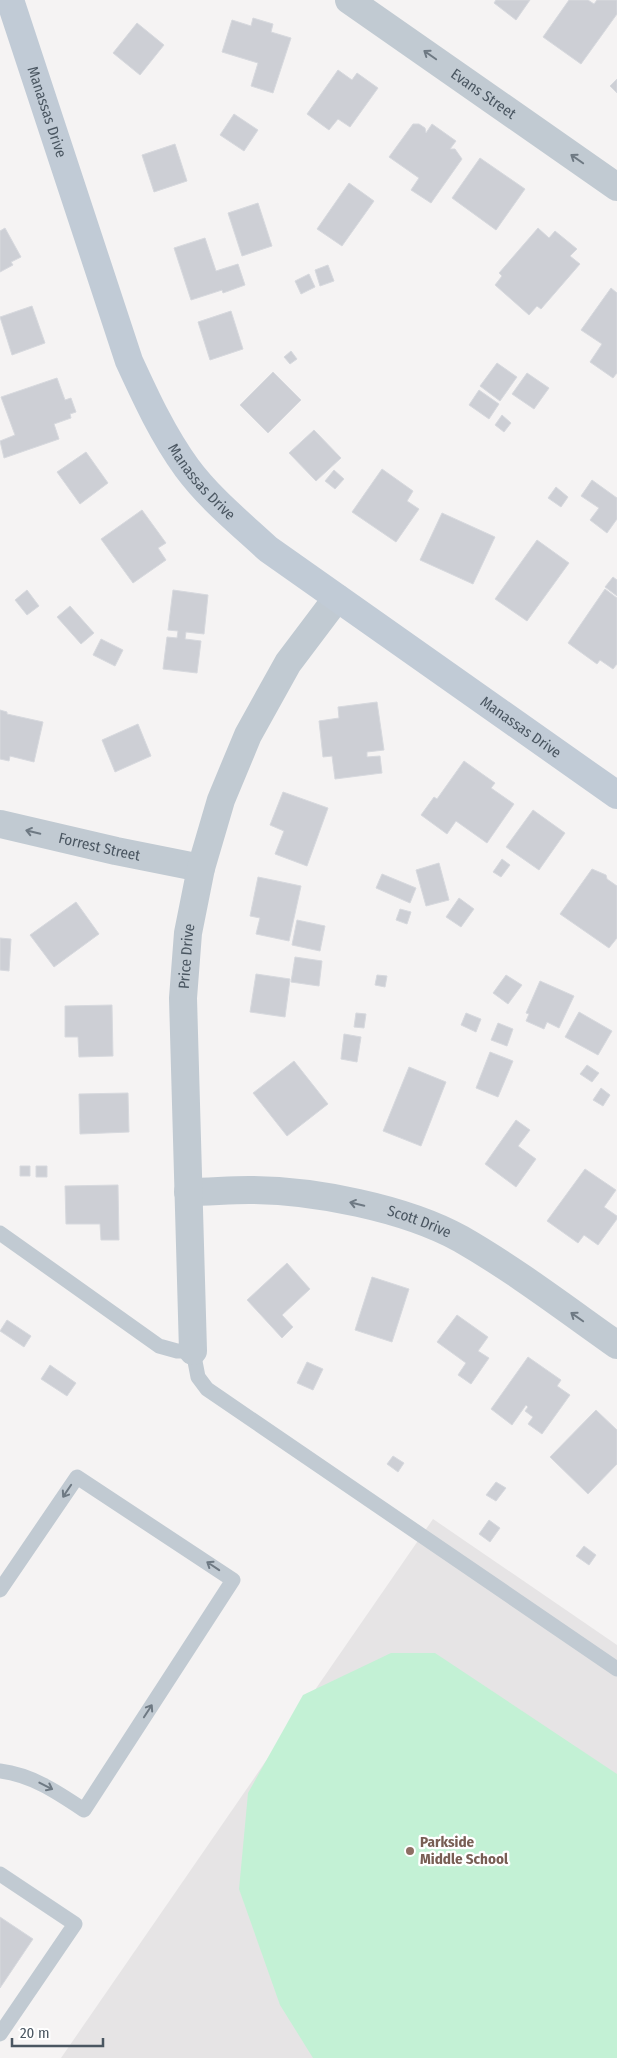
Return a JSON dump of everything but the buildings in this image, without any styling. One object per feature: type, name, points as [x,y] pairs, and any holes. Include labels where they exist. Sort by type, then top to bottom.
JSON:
[{"type":"main road","name":"Manassas Drive","points":[[10,0],[129,361],[155,416],[187,468],[220,506],[268,549],[617,795]]},
{"type":"street","name":"Evans Street","points":[[349,0],[617,187]]},
{"type":"street","name":"Price Drive","points":[[193,1351],[183,998],[188,932],[200,868],[221,800],[248,735],[288,662],[337,598]]},
{"type":"street","name":"Forrest Street","points":[[0,824],[200,868]]},
{"type":"street","name":"Scott Drive","points":[[188,1192],[249,1190],[299,1193],[353,1202],[406,1216],[460,1239],[520,1277],[617,1345]]},
{"type":"lane","points":[[0,1233],[159,1346],[178,1351],[193,1351],[198,1377],[207,1389],[617,1669]]},
{"type":"lane","points":[[0,1590],[77,1477],[233,1580],[84,1810],[48,1787],[18,1774],[0,1771]]},
{"type":"lane","points":[[0,1874],[75,1924],[0,2034]]},
{"type":"shaded area","name":"Parkside Middle School","points":[[433,1519],[617,1645],[617,2058],[61,2058]]},
{"type":"green space","name":"Parkside Middle School","points":[[391,1653],[435,1653],[617,1774],[617,2058],[313,2058],[280,2005],[239,1889],[248,1793],[303,1695]]},
{"type":"place","name":"Parkside Middle School","points":[[410,1851]]}]
